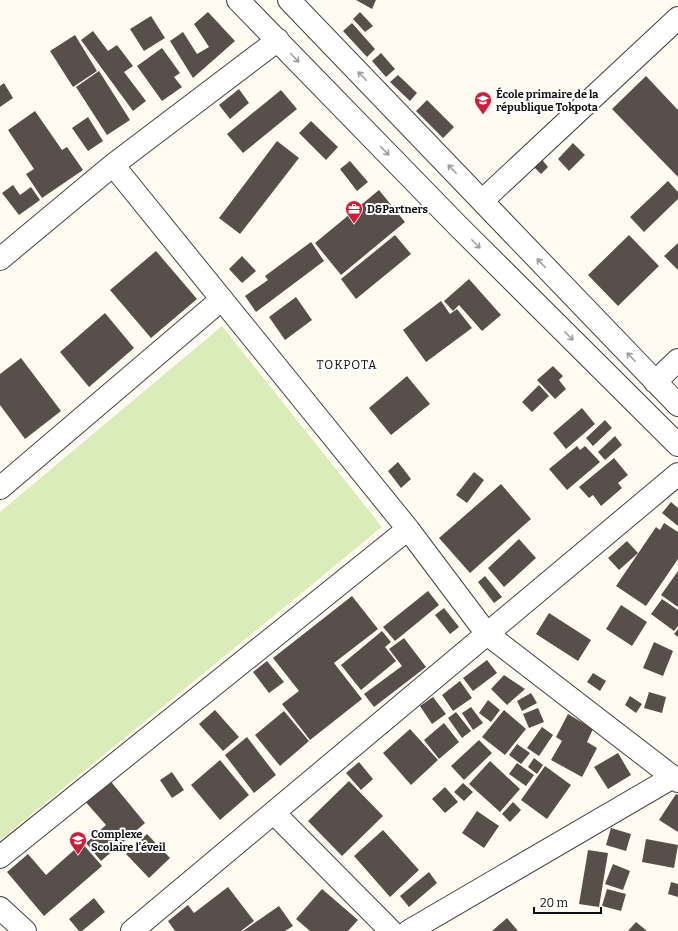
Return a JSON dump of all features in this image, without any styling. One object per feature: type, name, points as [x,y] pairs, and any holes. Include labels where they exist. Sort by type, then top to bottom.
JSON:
[{"type":"street","points":[[238,0],[457,225],[678,445]]},
{"type":"street","points":[[289,0],[678,405]]},
{"type":"street","points":[[482,201],[678,18]]},
{"type":"street","points":[[0,259],[113,165],[278,40]]},
{"type":"street","points":[[113,165],[408,529],[487,634],[675,779],[409,931]]},
{"type":"street","points":[[0,488],[222,299]]},
{"type":"street","points":[[655,382],[678,360]]},
{"type":"street","points":[[143,927],[274,813],[678,474]]},
{"type":"street","points":[[0,857],[408,529]]},
{"type":"street","points":[[274,813],[391,931]]},
{"type":"street","points":[[0,908],[25,931]]},
{"type":"green space","points":[[222,326],[382,527],[0,840],[0,512]]},
{"type":"building","points":[[356,0],[376,0],[372,9]]},
{"type":"building","points":[[208,12],[235,41],[193,78],[170,41],[183,32],[197,54],[209,47],[194,24]]},
{"type":"building","points":[[360,12],[373,26],[365,32],[353,19]]},
{"type":"building","points":[[151,16],[165,38],[144,51],[130,29]]},
{"type":"building","points":[[352,23],[375,49],[367,57],[343,31]]},
{"type":"building","points":[[93,31],[108,51],[117,45],[133,66],[124,72],[146,101],[133,111],[81,40]]},
{"type":"building","points":[[75,35],[97,71],[73,87],[50,51]]},
{"type":"building","points":[[162,48],[180,73],[174,77],[182,87],[162,101],[137,66]]},
{"type":"building","points":[[381,53],[395,69],[386,77],[372,61]]},
{"type":"building","points":[[99,71],[130,120],[107,135],[76,87]]},
{"type":"building","points":[[398,75],[417,93],[410,101],[390,82]]},
{"type":"building","points":[[646,76],[678,110],[678,177],[612,109]]},
{"type":"building","points":[[4,83],[13,98],[0,107],[0,86]]},
{"type":"building","points":[[239,89],[249,103],[230,119],[219,105]]},
{"type":"building","points":[[281,90],[297,109],[243,153],[227,134]]},
{"type":"building","points":[[427,100],[454,127],[443,138],[416,111]]},
{"type":"building","points":[[35,111],[62,150],[67,147],[83,170],[42,198],[26,174],[34,169],[8,130]]},
{"type":"building","points":[[88,117],[103,141],[88,151],[72,128]]},
{"type":"building","points":[[311,121],[338,147],[326,160],[299,133]]},
{"type":"building","points":[[277,141],[299,158],[240,234],[219,218]]},
{"type":"building","points":[[573,143],[585,155],[569,171],[558,159]]},
{"type":"building","points":[[540,157],[548,167],[541,174],[532,165]]},
{"type":"building","points":[[350,161],[368,182],[357,191],[340,169]]},
{"type":"building","points":[[668,181],[678,192],[678,199],[644,232],[630,217]]},
{"type":"building","points":[[13,185],[20,195],[31,187],[40,200],[19,215],[2,193]]},
{"type":"building","points":[[379,190],[405,222],[341,275],[315,243]]},
{"type":"building","points":[[395,235],[411,254],[356,299],[341,279]]},
{"type":"building","points":[[629,235],[659,266],[618,306],[588,275]]},
{"type":"building","points":[[311,242],[324,261],[256,312],[245,296],[268,280],[265,276]]},
{"type":"building","points":[[678,243],[678,270],[664,256]]},
{"type":"building","points":[[156,251],[197,299],[151,338],[110,290]]},
{"type":"building","points":[[242,256],[256,271],[242,283],[229,269]]},
{"type":"building","points":[[469,279],[501,315],[482,331],[459,305],[453,311],[444,301]]},
{"type":"building","points":[[296,297],[312,320],[285,340],[269,317]]},
{"type":"building","points":[[441,301],[450,314],[457,309],[472,328],[426,362],[403,330]]},
{"type":"building","points":[[105,313],[134,348],[89,387],[60,352]]},
{"type":"building","points":[[21,358],[61,411],[25,439],[0,405],[0,374]]},
{"type":"building","points":[[553,366],[563,376],[559,380],[566,389],[555,399],[537,380]]},
{"type":"building","points":[[407,376],[430,404],[391,435],[369,408]]},
{"type":"building","points":[[539,385],[549,396],[532,412],[522,402]]},
{"type":"building","points":[[582,408],[595,424],[566,449],[553,433]]},
{"type":"building","points":[[605,420],[612,428],[593,446],[586,438]]},
{"type":"building","points":[[615,436],[622,445],[605,460],[598,452]]},
{"type":"building","points":[[577,446],[580,450],[585,446],[600,462],[567,490],[549,469]]},
{"type":"building","points":[[614,458],[628,475],[618,483],[622,488],[601,506],[593,495],[589,498],[579,487]]},
{"type":"building","points":[[398,462],[411,479],[401,488],[388,471]]},
{"type":"building","points":[[474,472],[484,480],[467,503],[456,495]]},
{"type":"building","points":[[501,484],[531,519],[470,573],[439,538]]},
{"type":"building","points":[[671,502],[678,508],[678,526],[662,513]]},
{"type":"building","points":[[664,523],[678,532],[678,559],[646,606],[616,586],[656,527],[660,530]]},
{"type":"building","points":[[519,539],[536,558],[504,587],[488,568]]},
{"type":"building","points":[[627,541],[638,553],[619,570],[608,558]]},
{"type":"building","points":[[678,571],[678,607],[661,595]]},
{"type":"building","points":[[485,576],[502,597],[494,603],[478,582]]},
{"type":"building","points":[[428,591],[439,605],[395,641],[383,627]]},
{"type":"building","points":[[352,596],[378,629],[334,663],[362,699],[310,740],[282,704],[299,691],[273,658]]},
{"type":"building","points":[[662,599],[678,610],[678,626],[674,631],[651,614]]},
{"type":"building","points":[[621,605],[647,622],[632,646],[606,629]]},
{"type":"building","points":[[444,608],[459,627],[450,634],[435,615]]},
{"type":"building","points":[[549,613],[591,640],[578,661],[536,634]]},
{"type":"building","points":[[678,629],[678,637],[674,634]]},
{"type":"building","points":[[382,631],[391,642],[385,647],[396,661],[361,690],[341,665]]},
{"type":"building","points":[[404,638],[426,667],[374,707],[364,694],[402,666],[389,649]]},
{"type":"building","points":[[654,642],[673,651],[663,676],[643,668]]},
{"type":"building","points":[[487,660],[497,673],[473,691],[463,678]]},
{"type":"building","points":[[267,661],[284,682],[269,693],[253,672]]},
{"type":"building","points":[[593,673],[606,681],[600,691],[587,682]]},
{"type":"building","points":[[504,675],[525,689],[507,705],[491,689]]},
{"type":"building","points":[[460,681],[472,698],[453,711],[442,695]]},
{"type":"building","points":[[649,692],[666,697],[662,713],[644,708]]},
{"type":"building","points":[[531,693],[537,703],[522,711],[517,701]]},
{"type":"building","points":[[630,696],[642,704],[636,713],[625,705]]},
{"type":"building","points":[[433,697],[446,714],[432,724],[420,706]]},
{"type":"building","points":[[488,700],[500,710],[491,722],[479,713]]},
{"type":"building","points":[[471,707],[483,723],[473,730],[462,713]]},
{"type":"building","points":[[538,708],[544,722],[529,728],[523,714]]},
{"type":"building","points":[[215,710],[239,737],[223,751],[199,724]]},
{"type":"building","points":[[504,710],[526,729],[505,755],[482,737]]},
{"type":"building","points":[[284,711],[309,741],[280,766],[255,735]]},
{"type":"building","points":[[456,712],[471,731],[462,738],[448,718]]},
{"type":"building","points":[[568,714],[593,729],[587,742],[597,748],[582,777],[551,760],[562,741],[556,737]]},
{"type":"building","points":[[444,723],[459,742],[439,759],[424,740]]},
{"type":"building","points":[[542,727],[553,735],[539,756],[527,748]]},
{"type":"building","points":[[410,729],[438,760],[411,785],[383,753]]},
{"type":"building","points":[[247,737],[276,775],[254,793],[225,755]]},
{"type":"building","points":[[479,740],[492,753],[464,780],[451,766]]},
{"type":"building","points":[[517,744],[530,753],[521,764],[509,755]]},
{"type":"building","points":[[618,753],[631,775],[608,789],[594,767]]},
{"type":"building","points":[[534,758],[543,765],[537,774],[528,767]]},
{"type":"building","points":[[220,760],[249,795],[220,820],[191,785]]},
{"type":"building","points":[[490,761],[520,789],[500,812],[469,784]]},
{"type":"building","points":[[359,762],[373,779],[361,790],[346,773]]},
{"type":"building","points":[[517,763],[534,775],[526,786],[509,774]]},
{"type":"building","points":[[545,766],[571,785],[547,819],[521,800]]},
{"type":"building","points":[[172,772],[184,790],[172,798],[160,780]]},
{"type":"building","points":[[108,778],[145,823],[101,861],[86,843],[106,825],[83,799]]},
{"type":"building","points":[[349,781],[383,816],[342,856],[308,821]]},
{"type":"building","points":[[463,783],[473,792],[464,801],[454,792]]},
{"type":"building","points":[[445,787],[458,802],[445,813],[432,799]]},
{"type":"building","points":[[676,794],[678,795],[678,832],[659,820]]},
{"type":"building","points":[[513,802],[521,810],[510,822],[502,814]]},
{"type":"building","points":[[477,811],[499,826],[484,848],[462,833]]},
{"type":"building","points":[[611,828],[631,834],[626,851],[606,845]]},
{"type":"building","points":[[383,830],[419,870],[390,897],[354,856]]},
{"type":"building","points":[[147,834],[170,858],[149,878],[126,854]]},
{"type":"building","points":[[646,839],[678,845],[674,868],[642,862]]},
{"type":"building","points":[[82,843],[102,866],[44,916],[7,872],[28,854],[46,875]]},
{"type":"building","points":[[588,850],[608,853],[599,907],[579,904]]},
{"type":"building","points":[[613,864],[630,871],[623,890],[605,884]]},
{"type":"building","points":[[429,872],[437,883],[409,907],[400,896]]},
{"type":"building","points":[[671,882],[678,884],[678,897],[668,894]]},
{"type":"building","points":[[228,887],[254,921],[241,931],[175,931],[168,921],[188,905],[194,913]]},
{"type":"building","points":[[322,889],[358,920],[348,931],[310,931],[296,919]]},
{"type":"building","points":[[607,889],[626,894],[621,911],[602,906]]},
{"type":"building","points":[[94,898],[105,912],[82,931],[79,931],[69,919]]},
{"type":"building","points":[[279,906],[293,926],[285,931],[243,931]]},
{"type":"building","points":[[507,918],[518,931],[492,931]]},
{"type":"building","points":[[636,922],[647,931],[628,931]]},
{"type":"place","name":"École primaire de la république Tokpota","points":[[483,115]]},
{"type":"place","name":"D&Partners","points":[[354,224]]},
{"type":"place","name":"Complexe Scolaire l'éveil","points":[[78,855]]},
{"type":"district","name":"TOKPOTA","points":[[347,365]]}]
